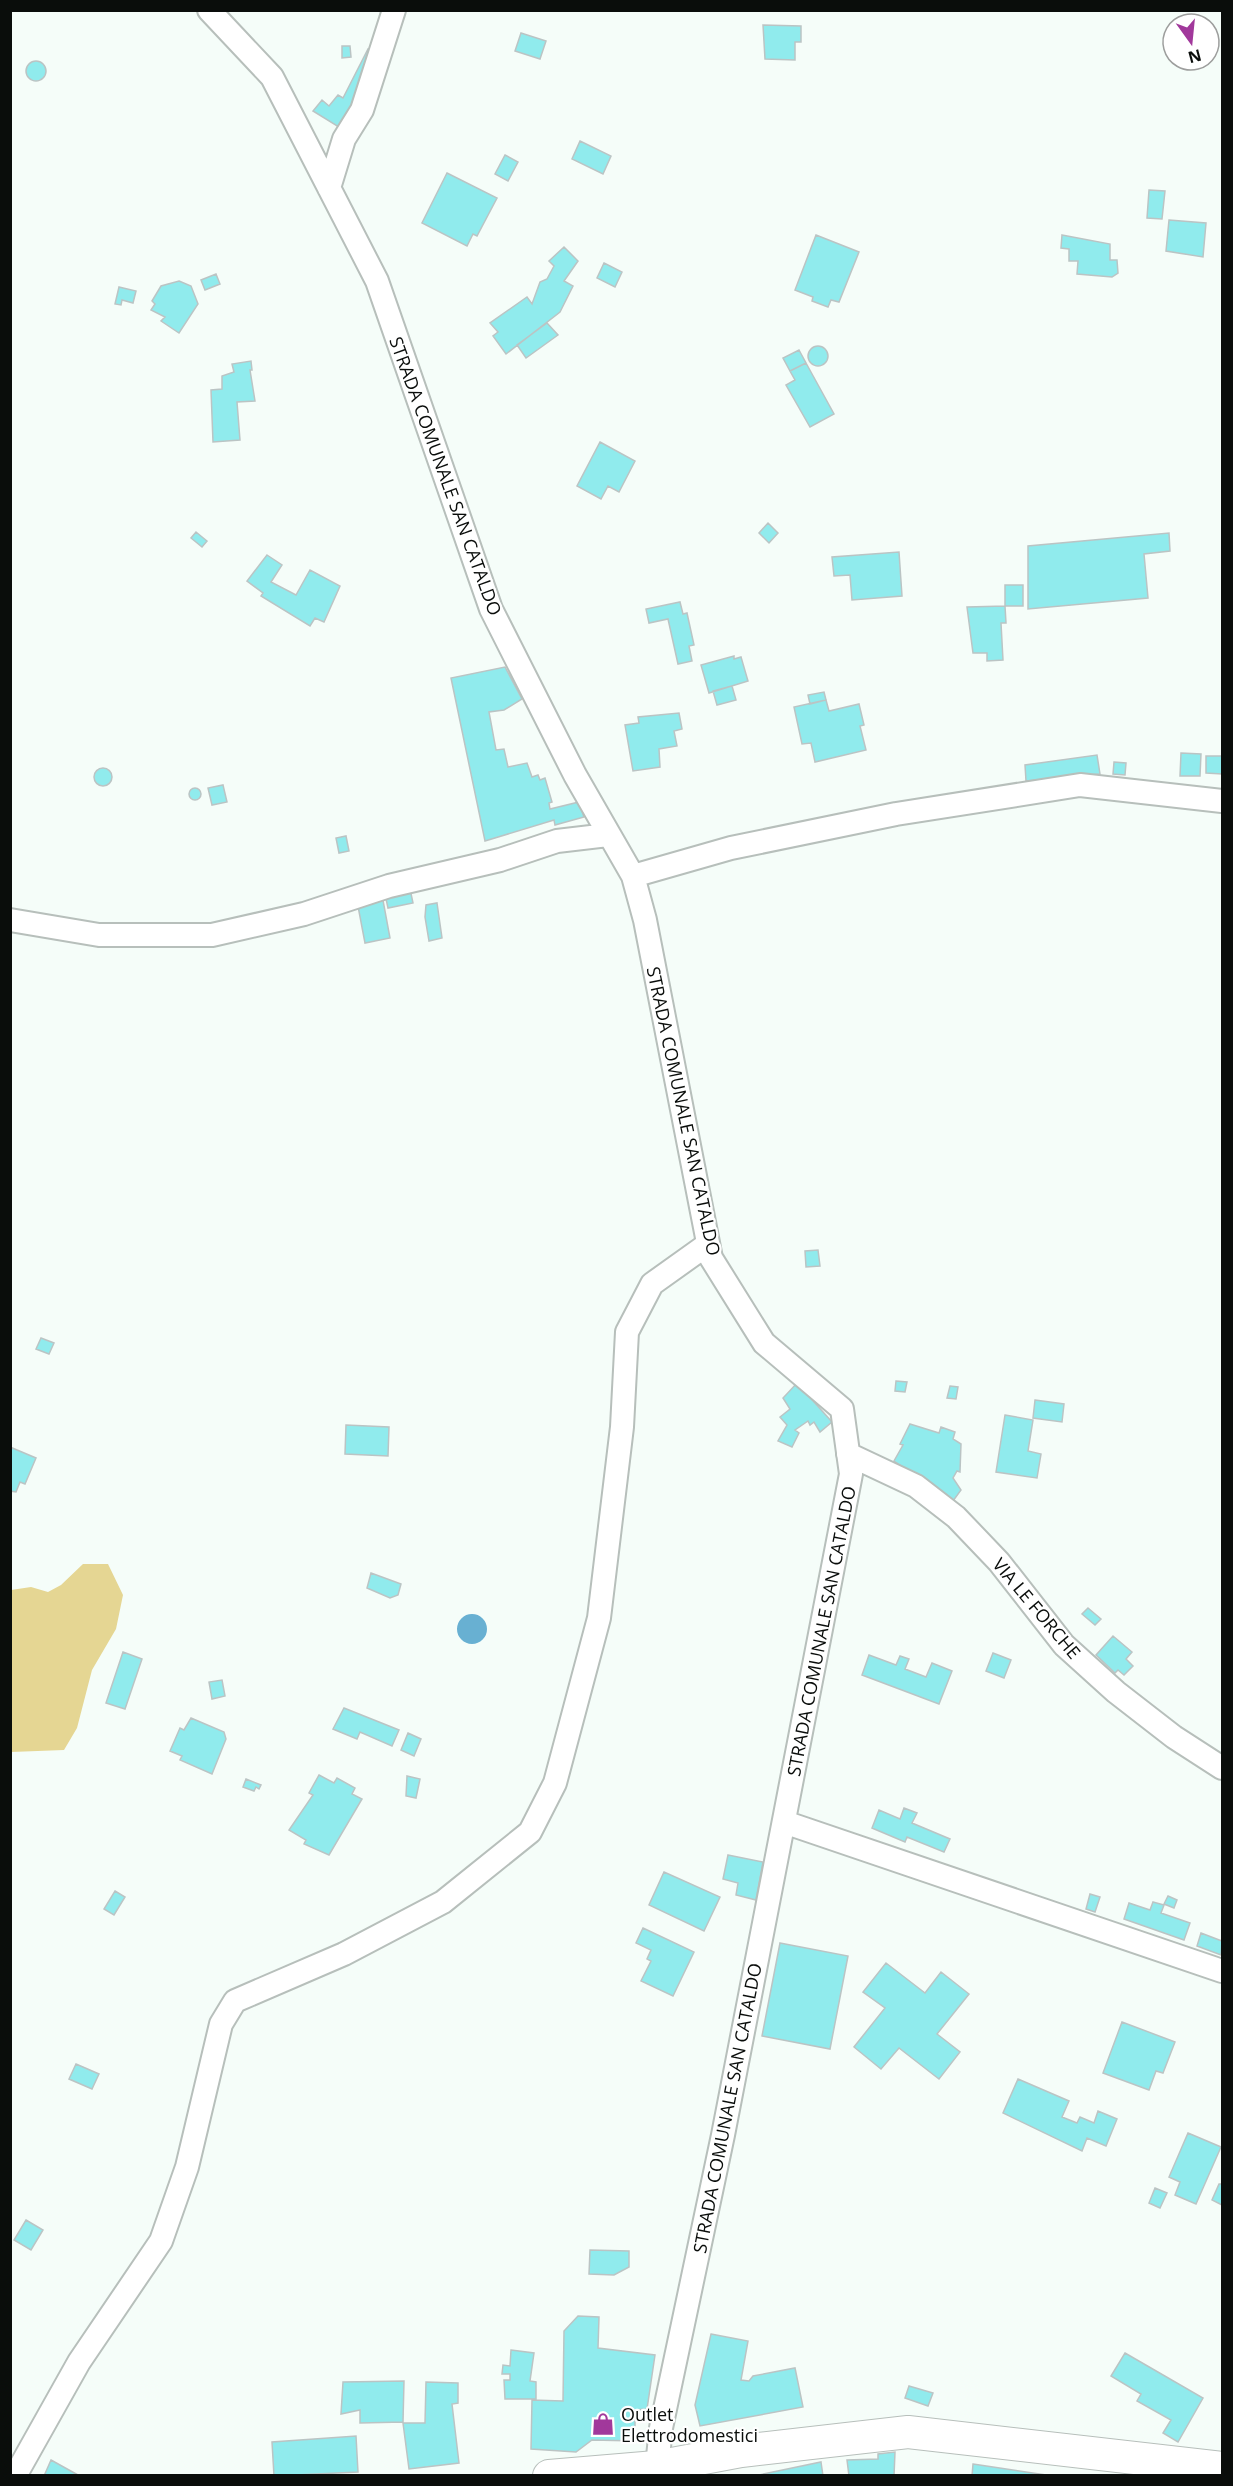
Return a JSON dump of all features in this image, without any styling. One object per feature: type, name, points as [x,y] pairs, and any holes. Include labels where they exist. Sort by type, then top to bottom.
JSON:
[{"type":"main road","points":[[549,2475],[656,2471],[799,2443],[908,2432],[1222,2468]]},
{"type":"street","name":"STRADA COMUNALE SAN CATALDO","points":[[208,10],[272,77],[377,281],[491,609],[575,776],[633,876],[645,920],[711,1258],[764,1343],[842,1409],[851,1474],[656,2471]]},
{"type":"street","points":[[329,188],[344,139],[362,110],[394,10]]},
{"type":"street","points":[[633,876],[731,848],[896,814],[1080,785],[1222,801]]},
{"type":"street","points":[[10,920],[99,935],[212,935],[304,914],[389,886],[500,860],[557,841],[608,835]]},
{"type":"street","points":[[15,2475],[79,2362],[161,2241],[187,2166],[221,2025],[235,2001],[344,1954],[443,1902],[530,1832],[555,1783],[599,1618],[622,1427],[627,1332],[652,1284],[708,1244]]},
{"type":"street","name":"VIA LE FORCHE","points":[[848,1454],[916,1486],[956,1517],[999,1562],[1064,1645],[1116,1692],[1174,1737],[1222,1768]]},
{"type":"street","points":[[784,1822],[1222,1971]]},
{"type":"shaded area","points":[[83,1564],[108,1564],[123,1595],[116,1629],[92,1670],[77,1728],[64,1750],[11,1752],[11,1590],[31,1587],[48,1592],[61,1585]]},
{"type":"water","points":[[472,1614],[483,1618],[487,1629],[483,1640],[472,1644],[461,1640],[457,1629],[461,1618]]},
{"type":"building","points":[[763,25],[801,26],[801,42],[795,42],[795,60],[765,59]]},
{"type":"building","points":[[521,33],[546,41],[540,59],[515,51]]},
{"type":"building","points":[[342,46],[350,46],[351,57],[342,58]]},
{"type":"building","points":[[368,49],[377,53],[342,129],[313,111],[322,100],[329,106],[338,95],[343,98]]},
{"type":"building","points":[[36,61],[43,64],[46,71],[43,78],[36,81],[29,78],[26,71],[29,64]]},
{"type":"building","points":[[580,141],[611,156],[603,174],[572,159]]},
{"type":"building","points":[[505,155],[518,162],[508,181],[495,174]]},
{"type":"building","points":[[447,173],[497,198],[477,236],[473,234],[467,246],[422,223]]},
{"type":"building","points":[[1149,190],[1165,191],[1162,219],[1147,218]]},
{"type":"building","points":[[1169,220],[1206,223],[1203,257],[1166,251]]},
{"type":"building","points":[[816,235],[859,252],[839,302],[831,300],[828,307],[812,301],[813,297],[795,290]]},
{"type":"building","points":[[1062,235],[1110,244],[1110,260],[1117,260],[1118,273],[1112,277],[1077,274],[1078,261],[1069,261],[1069,249],[1061,248]]},
{"type":"building","points":[[564,247],[578,261],[564,281],[573,286],[560,312],[506,354],[493,336],[498,332],[490,323],[527,297],[532,304],[540,282],[547,279],[554,266],[549,261]]},
{"type":"building","points":[[604,263],[622,272],[615,287],[597,278]]},
{"type":"building","points":[[216,274],[220,284],[205,290],[201,280]]},
{"type":"building","points":[[179,281],[191,286],[198,304],[179,333],[161,321],[165,317],[151,310],[155,304],[152,301],[161,286]]},
{"type":"building","points":[[119,287],[136,291],[133,303],[122,300],[121,305],[115,304]]},
{"type":"building","points":[[547,323],[558,335],[526,358],[517,345]]},
{"type":"building","points":[[818,346],[825,349],[828,356],[825,363],[818,366],[811,363],[808,356],[811,349]]},
{"type":"building","points":[[799,350],[806,363],[790,371],[783,358]]},
{"type":"building","points":[[251,361],[252,370],[250,370],[255,401],[237,402],[240,440],[213,442],[211,390],[222,389],[222,376],[234,372],[232,364]]},
{"type":"building","points":[[806,363],[834,414],[810,427],[786,385],[795,380],[790,371]]},
{"type":"building","points":[[600,442],[635,461],[619,492],[608,486],[601,499],[577,486]]},
{"type":"building","points":[[768,523],[778,533],[769,543],[759,533]]},
{"type":"building","points":[[196,532],[207,541],[202,547],[191,538]]},
{"type":"building","points":[[1169,533],[1170,551],[1144,554],[1148,598],[1028,609],[1028,546]]},
{"type":"building","points":[[899,552],[902,596],[852,600],[850,575],[834,576],[832,557]]},
{"type":"building","points":[[267,555],[282,565],[271,582],[296,595],[310,570],[340,586],[324,622],[315,618],[310,626],[261,596],[263,593],[247,581]]},
{"type":"building","points":[[1005,585],[1023,585],[1023,606],[1005,606]]},
{"type":"building","points":[[680,602],[683,614],[687,613],[694,645],[689,646],[692,661],[678,664],[668,619],[649,623],[646,609]]},
{"type":"building","points":[[1005,606],[1006,623],[1001,623],[1003,660],[987,661],[987,653],[973,653],[967,607]]},
{"type":"building","points":[[734,656],[734,659],[741,657],[748,681],[709,693],[701,665]]},
{"type":"building","points":[[505,667],[522,699],[504,710],[489,712],[496,750],[504,749],[508,767],[527,763],[532,777],[538,775],[540,780],[545,778],[552,802],[549,803],[550,809],[579,802],[584,817],[555,825],[554,820],[485,841],[451,678]]},
{"type":"building","points":[[732,686],[736,700],[717,705],[713,691]]},
{"type":"building","points":[[824,692],[826,700],[810,704],[808,695]]},
{"type":"building","points":[[826,700],[829,711],[859,704],[864,725],[860,726],[866,750],[815,762],[811,743],[802,744],[794,707]]},
{"type":"building","points":[[679,713],[682,729],[674,731],[677,746],[659,749],[660,767],[633,771],[625,725],[639,723],[638,717]]},
{"type":"building","points":[[1181,753],[1201,754],[1200,776],[1180,776]]},
{"type":"building","points":[[1097,755],[1100,774],[1026,781],[1025,765]]},
{"type":"building","points":[[1206,756],[1222,756],[1222,774],[1206,773]]},
{"type":"building","points":[[1114,762],[1126,763],[1125,775],[1113,774]]},
{"type":"building","points":[[103,768],[109,771],[112,777],[109,783],[103,786],[97,783],[94,777],[97,771]]},
{"type":"building","points":[[223,785],[227,802],[212,805],[208,788]]},
{"type":"building","points":[[195,788],[201,794],[195,800],[189,794]]},
{"type":"building","points":[[346,836],[349,851],[339,853],[336,838]]},
{"type":"building","points":[[410,889],[413,903],[388,908],[385,894]]},
{"type":"building","points":[[382,895],[390,938],[365,943],[357,901]]},
{"type":"building","points":[[437,903],[442,938],[429,941],[425,917],[426,905]]},
{"type":"building","points":[[818,1250],[820,1266],[806,1267],[805,1251]]},
{"type":"building","points":[[41,1338],[54,1343],[49,1354],[36,1349]]},
{"type":"building","points":[[896,1381],[907,1382],[905,1392],[895,1391]]},
{"type":"building","points":[[797,1383],[832,1422],[820,1432],[814,1422],[810,1425],[808,1421],[795,1430],[799,1433],[792,1447],[778,1441],[787,1425],[780,1417],[790,1409],[783,1398]]},
{"type":"building","points":[[950,1386],[958,1387],[956,1399],[947,1398]]},
{"type":"building","points":[[1035,1400],[1064,1404],[1062,1422],[1033,1418]]},
{"type":"building","points":[[1005,1415],[1033,1420],[1028,1451],[1041,1454],[1037,1478],[996,1472]]},
{"type":"building","points":[[910,1424],[939,1433],[941,1427],[955,1432],[953,1439],[961,1444],[960,1472],[957,1471],[953,1478],[961,1490],[953,1501],[894,1461],[903,1445],[900,1444]]},
{"type":"building","points":[[346,1425],[389,1427],[388,1456],[345,1454]]},
{"type":"building","points":[[10,1447],[36,1458],[25,1484],[20,1482],[16,1492],[10,1491]]},
{"type":"building","points":[[371,1573],[401,1584],[398,1595],[390,1598],[367,1588]]},
{"type":"building","points":[[1088,1608],[1101,1619],[1095,1625],[1082,1614]]},
{"type":"building","points":[[1113,1636],[1132,1652],[1126,1659],[1133,1666],[1124,1675],[1118,1670],[1115,1673],[1096,1655]]},
{"type":"building","points":[[123,1652],[142,1659],[125,1709],[106,1703]]},
{"type":"building","points":[[993,1653],[1011,1660],[1004,1678],[986,1671]]},
{"type":"building","points":[[869,1655],[896,1665],[900,1656],[909,1659],[905,1669],[926,1677],[932,1663],[952,1671],[939,1704],[862,1675]]},
{"type":"building","points":[[222,1680],[225,1696],[212,1699],[209,1682]]},
{"type":"building","points":[[344,1708],[399,1730],[392,1746],[360,1732],[357,1739],[333,1729]]},
{"type":"building","points":[[191,1718],[224,1732],[226,1739],[212,1774],[180,1760],[182,1756],[170,1751],[180,1728],[184,1730]]},
{"type":"building","points":[[408,1733],[421,1739],[414,1756],[401,1750]]},
{"type":"building","points":[[319,1775],[334,1783],[337,1778],[355,1788],[352,1794],[362,1799],[329,1855],[304,1844],[306,1840],[289,1830],[313,1795],[309,1793]]},
{"type":"building","points":[[407,1776],[420,1779],[416,1798],[406,1796]]},
{"type":"building","points":[[246,1779],[261,1785],[259,1789],[256,1787],[254,1791],[243,1787]]},
{"type":"building","points":[[904,1808],[917,1813],[912,1823],[950,1839],[944,1852],[907,1837],[905,1842],[872,1828],[879,1810],[900,1819]]},
{"type":"building","points":[[728,1855],[763,1862],[756,1900],[736,1895],[738,1883],[723,1879]]},
{"type":"building","points":[[664,1872],[720,1897],[704,1931],[649,1905]]},
{"type":"building","points":[[115,1891],[125,1897],[114,1915],[104,1909]]},
{"type":"building","points":[[1090,1894],[1100,1897],[1095,1912],[1086,1909]]},
{"type":"building","points":[[1168,1896],[1177,1900],[1174,1908],[1164,1904]]},
{"type":"building","points":[[1153,1902],[1164,1905],[1161,1913],[1190,1923],[1184,1940],[1124,1919],[1129,1903],[1150,1910]]},
{"type":"building","points":[[643,1928],[694,1952],[673,1996],[641,1981],[651,1961],[647,1959],[651,1950],[636,1943]]},
{"type":"building","points":[[1201,1933],[1222,1941],[1221,1955],[1197,1946]]},
{"type":"building","points":[[780,1943],[848,1956],[830,2049],[762,2036]]},
{"type":"building","points":[[886,1963],[925,1993],[941,1972],[969,1994],[937,2034],[960,2052],[939,2079],[899,2048],[881,2069],[854,2047],[885,2008],[863,1992]]},
{"type":"building","points":[[1122,2022],[1175,2042],[1163,2073],[1156,2071],[1149,2090],[1103,2073]]},
{"type":"building","points":[[76,2064],[99,2074],[92,2089],[69,2079]]},
{"type":"building","points":[[1018,2079],[1069,2101],[1062,2117],[1077,2123],[1080,2117],[1094,2123],[1098,2111],[1117,2119],[1106,2146],[1087,2138],[1082,2151],[1003,2113]]},
{"type":"building","points":[[1188,2133],[1221,2147],[1196,2204],[1175,2195],[1180,2182],[1169,2177]]},
{"type":"building","points":[[1219,2184],[1222,2184],[1222,2205],[1212,2200]]},
{"type":"building","points":[[1155,2188],[1167,2193],[1160,2208],[1149,2203]]},
{"type":"building","points":[[26,2220],[43,2230],[31,2250],[14,2240]]},
{"type":"building","points":[[590,2250],[629,2251],[629,2267],[614,2275],[589,2274]]},
{"type":"building","points":[[578,2316],[599,2317],[598,2348],[655,2355],[647,2409],[635,2410],[635,2441],[592,2440],[576,2452],[531,2449],[532,2400],[563,2401],[564,2331]]},
{"type":"building","points":[[711,2334],[748,2341],[741,2380],[749,2381],[753,2376],[795,2368],[803,2407],[700,2426],[695,2405]]},
{"type":"building","points":[[511,2350],[534,2353],[530,2381],[536,2382],[536,2399],[505,2399],[504,2380],[510,2380],[510,2374],[502,2374],[503,2365],[510,2366]]},
{"type":"building","points":[[1125,2353],[1203,2398],[1178,2442],[1163,2433],[1171,2420],[1137,2401],[1141,2394],[1111,2376]]},
{"type":"building","points":[[404,2381],[403,2422],[360,2423],[360,2410],[341,2414],[343,2382]]},
{"type":"building","points":[[426,2382],[458,2383],[458,2403],[452,2404],[459,2463],[409,2469],[403,2423],[425,2423]]},
{"type":"building","points":[[909,2386],[933,2393],[928,2406],[905,2398]]},
{"type":"building","points":[[356,2436],[358,2472],[274,2476],[272,2442]]},
{"type":"building","points":[[895,2452],[894,2476],[849,2476],[847,2460],[878,2459],[878,2454]]},
{"type":"building","points":[[51,2460],[78,2475],[44,2476]]},
{"type":"building","points":[[821,2462],[823,2476],[754,2476]]},
{"type":"building","points":[[973,2464],[1053,2476],[972,2476]]},
{"type":"place","name":"Outlet Elettrodomestici","points":[[603,2424]]}]
